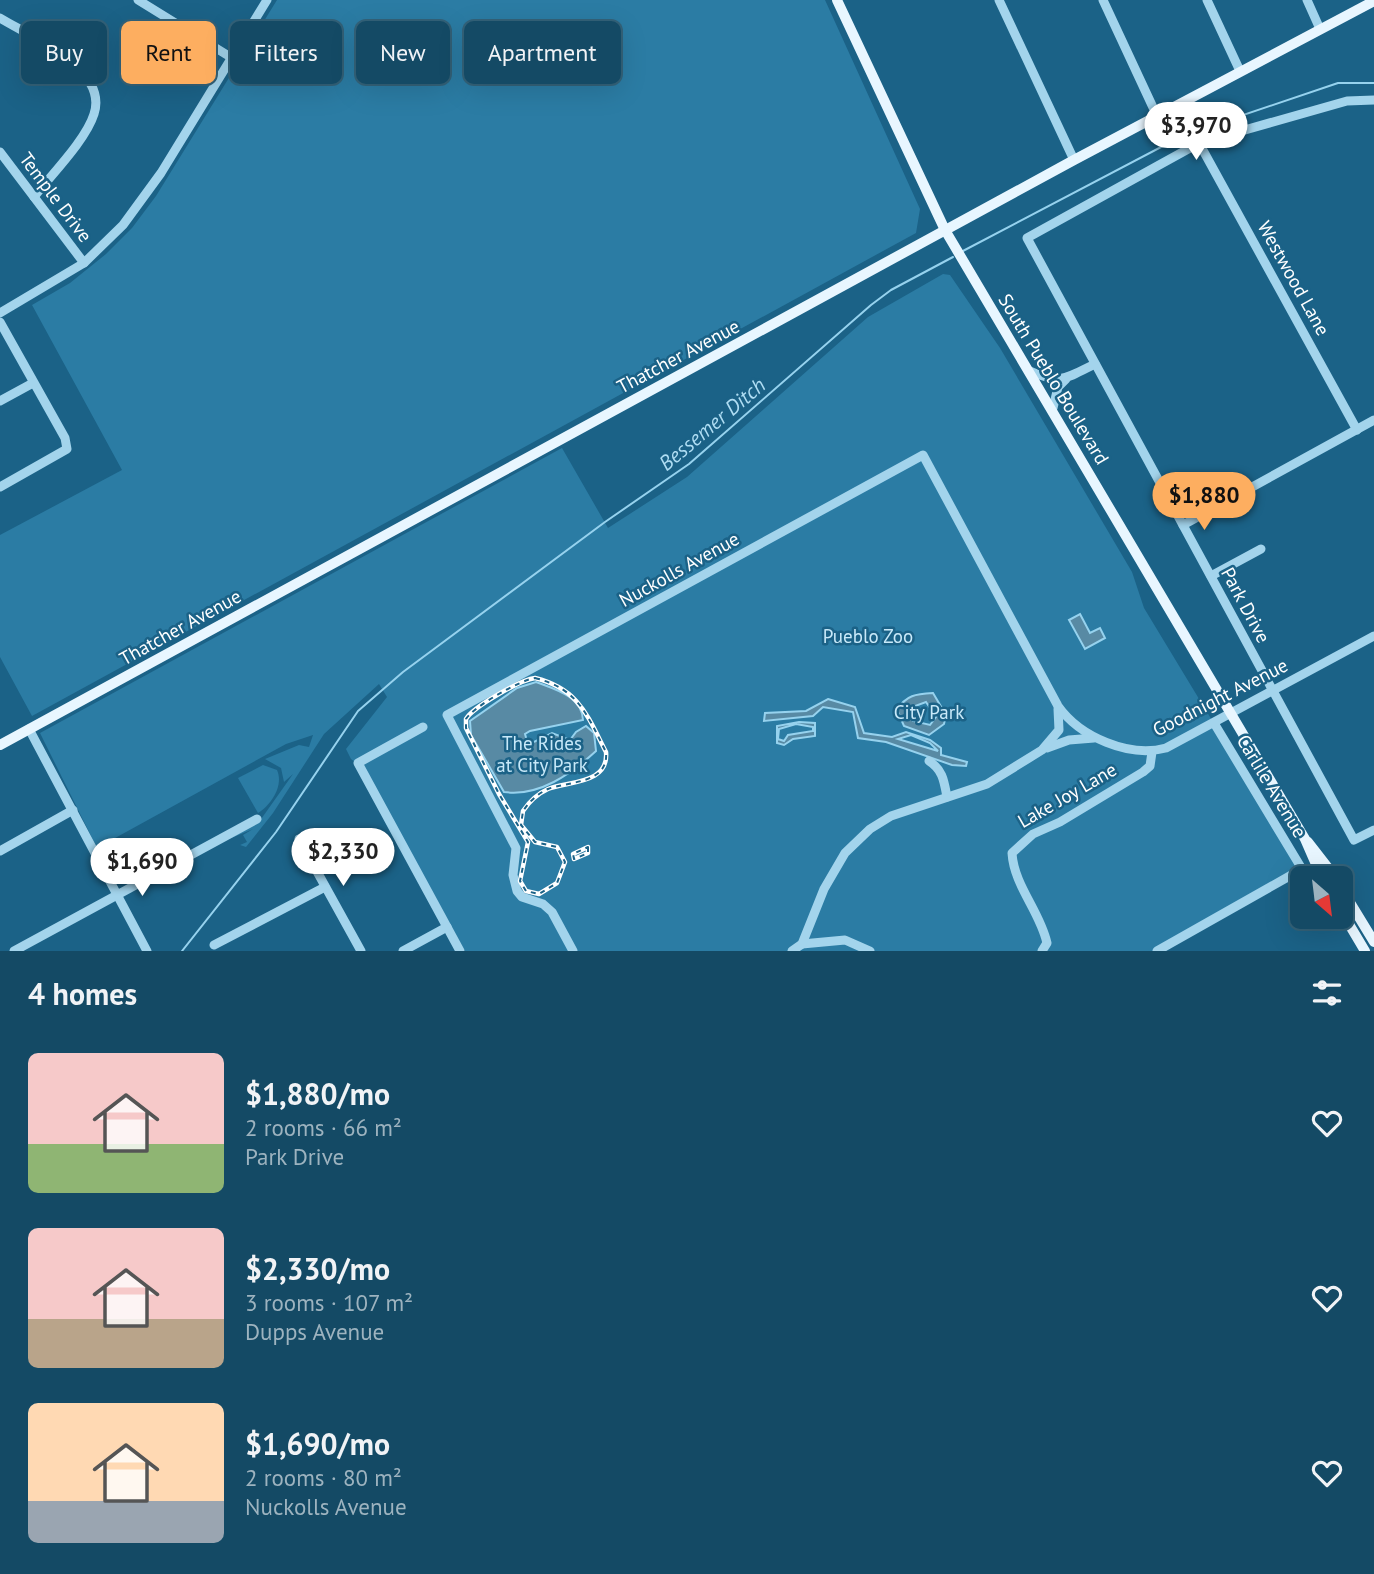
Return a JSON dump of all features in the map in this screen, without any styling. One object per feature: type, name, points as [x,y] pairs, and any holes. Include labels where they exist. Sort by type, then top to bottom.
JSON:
[{"type":"main road","name":"South Pueblo Boulevard","points":[[837,0],[945,230],[1053,408],[1305,839],[1317,866]]},
{"type":"main road","name":"Thatcher Avenue","points":[[0,745],[1074,160],[1374,1]]},
{"type":"main road","name":"South Pueblo Boulevard","points":[[1305,839],[1328,866]]},
{"type":"main road","points":[[1353,907],[1374,942]]},
{"type":"main road","points":[[1352,929],[1365,951]]},
{"type":"street","points":[[138,0],[230,57]]},
{"type":"street","points":[[254,21],[267,0]]},
{"type":"street","points":[[999,0],[1074,160]]},
{"type":"street","points":[[1103,0],[1157,116]]},
{"type":"street","points":[[1207,0],[1240,71]]},
{"type":"street","points":[[1307,0],[1320,29]]},
{"type":"street","points":[[0,18],[78,66],[90,79],[96,95],[94,115],[87,129],[34,197]]},
{"type":"street","points":[[0,313],[84,263],[143,201],[230,61]]},
{"type":"street","points":[[1199,143],[1347,102],[1374,100]]},
{"type":"street","name":"Park Drive","points":[[1199,143],[1027,238],[1354,840],[1374,830]]},
{"type":"street","name":"Westwood Lane","points":[[1199,143],[1357,430]]},
{"type":"street","name":"Temple Drive","points":[[0,152],[84,263]]},
{"type":"street","points":[[0,322],[65,438],[68,449],[0,486]]},
{"type":"street","points":[[1053,408],[1058,387],[1067,378],[1095,364]]},
{"type":"street","points":[[1030,371],[1051,380],[1067,378]]},
{"type":"street","points":[[0,401],[33,383]]},
{"type":"street","points":[[1183,525],[1374,420]]},
{"type":"street","name":"Nuckolls Avenue","points":[[573,951],[552,912],[543,904],[522,897],[517,891],[513,875],[516,848],[447,715],[923,455],[1058,706]]},
{"type":"street","points":[[1211,576],[1262,549]]},
{"type":"street","name":"Goodnight Avenue","points":[[1058,706],[1072,724],[1098,738],[1152,752],[1166,748],[1214,723],[1374,636]]},
{"type":"street","points":[[1042,750],[1059,730],[1058,706]]},
{"type":"street","name":"Carlile Avenue","points":[[1157,951],[1177,947],[1302,869],[1214,723]]},
{"type":"street","points":[[423,727],[358,763],[460,951]]},
{"type":"street","points":[[29,729],[147,951]]},
{"type":"street","points":[[802,944],[824,889],[845,853],[870,829],[891,816],[988,783],[1042,750],[1069,740],[1098,738]]},
{"type":"street","name":"Lake Joy Lane","points":[[1046,948],[1044,931],[1017,878],[1012,853],[1033,834],[1060,822],[1143,772],[1150,765],[1152,752]]},
{"type":"street","points":[[929,761],[938,767],[943,777],[947,797]]},
{"type":"street","points":[[0,851],[73,810]]},
{"type":"street","points":[[14,951],[257,819]]},
{"type":"street","points":[[299,839],[361,951]]},
{"type":"street","points":[[214,946],[326,887]]},
{"type":"street","points":[[403,951],[447,927]]},
{"type":"street","points":[[792,951],[802,944],[845,940],[870,951]]},
{"type":"green space","points":[[277,0],[825,0],[920,209],[916,233],[32,716],[0,657],[0,535],[122,470],[32,305],[70,283],[106,254],[132,228],[156,196],[230,76],[230,84],[342,84],[342,21],[264,21]]},
{"type":"green space","name":"City Park","points":[[943,274],[950,275],[1000,348],[1132,572],[1144,608],[1300,866],[1290,866],[1290,876],[1157,951],[465,951],[366,771],[351,759],[346,749],[387,697],[379,684],[324,734],[273,813],[246,847],[240,845],[247,842],[243,835],[253,829],[229,839],[259,822],[293,774],[284,782],[281,768],[265,759],[299,745],[309,747],[313,735],[286,744],[97,848],[40,733],[562,448],[608,528],[687,477],[868,317]]},
{"type":"green space","points":[[263,765],[277,770],[279,782],[272,800],[258,813],[238,778]]},
{"type":"shaded area","points":[[1080,614],[1090,633],[1100,628],[1105,638],[1085,649],[1069,620]]},
{"type":"shaded area","points":[[536,682],[572,699],[578,705],[583,720],[530,731],[525,734],[527,741],[532,743],[552,733],[570,740],[586,726],[594,733],[596,751],[554,782],[530,791],[504,792],[471,735],[470,721],[517,688]]},
{"type":"shaded area","points":[[933,693],[946,715],[944,724],[929,735],[904,726],[897,710],[900,705],[908,698]],"holes":[[[926,702],[936,717],[930,725],[913,721],[909,714],[915,706]]]},
{"type":"shaded area","points":[[828,699],[855,707],[864,733],[892,737],[906,732],[930,740],[941,748],[941,755],[967,762],[966,766],[952,765],[886,742],[858,738],[853,712],[823,707],[813,716],[764,721],[765,713],[806,711]],"holes":[[[911,735],[930,743],[938,751],[898,739]]]},
{"type":"shaded area","points":[[799,722],[815,723],[815,736],[793,739],[784,745],[777,743],[777,726]],"holes":[[[796,724],[813,727],[813,731],[788,735],[784,741],[778,739],[779,729]]]},
{"type":"waterway","name":"Bessemer Ditch","points":[[961,252],[1184,135],[1338,83],[1374,83]]},
{"type":"waterway","name":"Bessemer Ditch","points":[[182,951],[276,832],[358,711],[403,672],[605,522],[689,464],[871,305],[891,290],[953,257]]},
{"type":"railway","points":[[535,678],[572,696],[587,715],[606,752],[605,762],[595,776],[548,789],[540,793],[523,811],[521,825],[535,842],[557,847],[565,862],[557,883],[539,894],[526,891],[520,881],[528,842],[499,794],[466,728],[466,719],[487,701],[535,678]]},
{"type":"railway","points":[[588,847],[588,853],[574,859],[573,854],[588,847]]},
{"type":"park label","name":"Pueblo Zoo","points":[[868,636]]},
{"type":"park label","name":"The Rides at City Park","points":[[542,754]]}]
